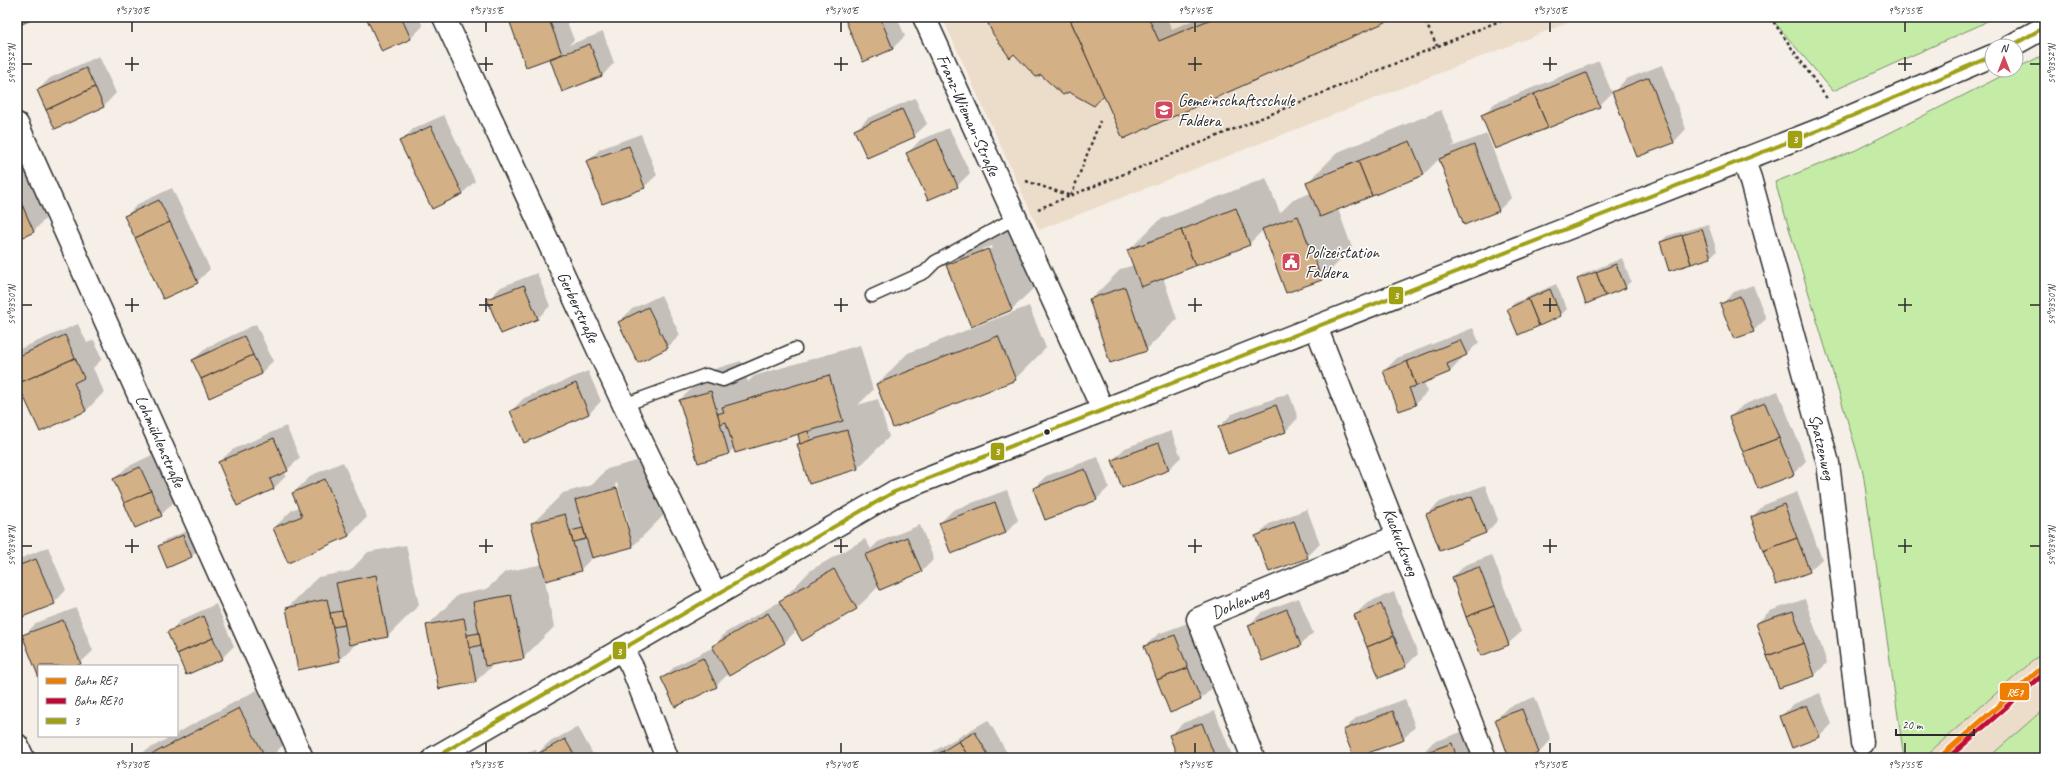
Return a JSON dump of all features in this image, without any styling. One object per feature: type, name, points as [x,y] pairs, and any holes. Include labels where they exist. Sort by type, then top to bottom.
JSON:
[{"type":"street","name":"Gerberstraße","points":[[444,17],[624,405],[716,595]]},
{"type":"street","name":"Franz-Wieman-Straße","points":[[924,17],[1102,410]]},
{"type":"street","points":[[2024,39],[2045,27]]},
{"type":"street","points":[[434,758],[894,492],[1842,120],[1984,59]]},
{"type":"street","name":"Lohmühlenstraße","points":[[17,124],[302,758]]},
{"type":"street","name":"Spatzenweg","points":[[1743,159],[1750,178],[1828,463],[1862,743]]},
{"type":"street","name":"Kuckucksweg","points":[[1316,327],[1485,758]]},
{"type":"street","name":"Dohlenweg","points":[[1253,758],[1198,619],[1398,536]]},
{"type":"street","points":[[622,649],[632,667],[667,758]]},
{"type":"street","points":[[17,745],[23,758]]},
{"type":"lane","points":[[872,296],[925,272],[935,262],[1015,218]]},
{"type":"lane","points":[[624,405],[706,375],[723,380],[795,349]]},
{"type":"path","points":[[1423,17],[1438,46]]},
{"type":"path","points":[[1015,218],[1498,22],[1519,17]]},
{"type":"path","points":[[1770,17],[1842,120]]},
{"type":"path","points":[[1071,196],[1100,121]]},
{"type":"path","points":[[994,170],[1071,196]]},
{"type":"shaded area","name":"Gemeinschaftsschule Faldera","points":[[942,17],[1583,17],[1039,230]]},
{"type":"shaded area","points":[[2045,650],[2045,708],[1988,758],[1923,758]]},
{"type":"green space","points":[[1770,17],[1994,17],[1980,25],[1833,91]]},
{"type":"green space","points":[[2045,54],[2045,650],[1923,758],[1904,758],[1863,472],[1775,182],[1856,150],[1998,78],[2024,78],[2024,65]]},
{"type":"green space","points":[[2045,708],[2045,758],[1988,758]]},
{"type":"building","points":[[17,17],[38,17],[17,26]]},
{"type":"building","points":[[366,17],[401,17],[411,39],[382,52]]},
{"type":"building","points":[[508,17],[548,17],[562,54],[526,67]]},
{"type":"building","points":[[844,17],[880,17],[893,49],[863,62]]},
{"type":"building","points":[[985,17],[1069,17],[1104,95],[1094,106],[1069,92],[1063,95],[1041,75],[1036,77],[1014,54],[1010,58],[993,34]]},
{"type":"building","points":[[1069,17],[1148,17],[1159,41],[1216,17],[1397,17],[1123,139]]},
{"type":"building","points":[[590,44],[602,76],[562,92],[550,59]]},
{"type":"building","points":[[86,68],[95,87],[46,110],[37,90]]},
{"type":"building","points":[[1586,73],[1600,107],[1548,128],[1534,94]]},
{"type":"building","points":[[1649,77],[1674,143],[1637,157],[1612,92]]},
{"type":"building","points":[[95,87],[104,107],[55,129],[46,110]]},
{"type":"building","points":[[1534,94],[1548,128],[1495,149],[1481,115]]},
{"type":"building","points":[[902,109],[915,137],[867,158],[854,130]]},
{"type":"building","points":[[431,126],[463,194],[432,209],[399,141]]},
{"type":"building","points":[[937,139],[958,187],[928,200],[906,153]]},
{"type":"building","points":[[1410,141],[1424,175],[1372,196],[1358,161]]},
{"type":"building","points":[[1474,145],[1499,211],[1464,225],[1439,159]]},
{"type":"building","points":[[629,146],[645,188],[602,204],[586,161]]},
{"type":"building","points":[[1358,161],[1372,196],[1320,217],[1306,182]]},
{"type":"building","points":[[17,194],[23,207],[17,210]]},
{"type":"building","points":[[159,200],[170,222],[135,238],[124,216]]},
{"type":"building","points":[[23,207],[34,232],[17,240],[17,210]]},
{"type":"building","points":[[1236,208],[1250,245],[1195,266],[1181,230]]},
{"type":"building","points":[[1298,216],[1322,280],[1286,293],[1262,229]]},
{"type":"building","points":[[170,222],[198,283],[163,299],[135,238]]},
{"type":"building","points":[[1702,229],[1711,258],[1691,264],[1682,235]]},
{"type":"building","points":[[1181,230],[1195,266],[1141,287],[1127,250]]},
{"type":"building","points":[[1682,235],[1691,264],[1669,271],[1660,242]]},
{"type":"building","points":[[988,249],[1012,310],[971,327],[946,265]]},
{"type":"building","points":[[1616,264],[1626,288],[1605,296],[1596,272]]},
{"type":"building","points":[[1596,272],[1605,296],[1586,304],[1577,279]]},
{"type":"building","points":[[524,285],[538,319],[501,334],[487,299]]},
{"type":"building","points":[[1125,287],[1147,351],[1110,363],[1089,299]]},
{"type":"building","points":[[1550,289],[1561,316],[1539,326],[1528,299]]},
{"type":"building","points":[[1740,296],[1754,332],[1734,339],[1720,304]]},
{"type":"building","points":[[1528,299],[1539,326],[1518,335],[1507,309]]},
{"type":"building","points":[[648,307],[668,348],[638,363],[618,322]]},
{"type":"building","points":[[65,335],[75,358],[17,384],[17,357]]},
{"type":"building","points":[[244,336],[253,355],[201,379],[192,360]]},
{"type":"building","points":[[998,336],[1016,380],[893,428],[876,384]]},
{"type":"building","points":[[1460,340],[1467,355],[1447,364],[1450,372],[1416,386],[1407,361]]},
{"type":"building","points":[[253,355],[262,374],[209,398],[201,379]]},
{"type":"building","points":[[75,358],[84,378],[74,383],[86,411],[40,432],[23,395],[17,398],[17,384]]},
{"type":"building","points":[[1407,361],[1416,386],[1409,388],[1416,405],[1399,411],[1383,371]]},
{"type":"building","points":[[829,375],[843,421],[735,453],[726,422],[720,424],[717,414],[724,412],[722,407]]},
{"type":"building","points":[[576,383],[589,414],[524,443],[510,411]]},
{"type":"building","points":[[711,391],[729,454],[698,463],[679,400]]},
{"type":"building","points":[[1765,403],[1779,438],[1743,452],[1729,417]]},
{"type":"building","points":[[1276,405],[1286,432],[1228,454],[1218,427]]},
{"type":"building","points":[[847,430],[858,469],[809,484],[797,444]]},
{"type":"building","points":[[808,431],[811,440],[800,444],[798,434]]},
{"type":"building","points":[[274,438],[288,471],[270,479],[274,489],[237,506],[218,462]]},
{"type":"building","points":[[1779,438],[1794,475],[1758,489],[1743,452]]},
{"type":"building","points":[[1159,443],[1169,470],[1122,488],[1112,460]]},
{"type":"building","points":[[140,467],[151,491],[124,503],[113,479]]},
{"type":"building","points":[[1085,469],[1097,500],[1045,520],[1033,488]]},
{"type":"building","points":[[325,479],[349,536],[288,563],[273,528],[302,516],[292,493]]},
{"type":"building","points":[[617,488],[633,547],[592,558],[575,500]]},
{"type":"building","points":[[151,491],[162,516],[135,528],[124,503]]},
{"type":"building","points":[[1472,496],[1486,533],[1440,551],[1426,514]]},
{"type":"building","points":[[995,502],[1006,533],[951,554],[939,523]]},
{"type":"building","points":[[1784,504],[1797,538],[1763,551],[1751,517]]},
{"type":"building","points":[[565,514],[581,571],[546,581],[531,523]]},
{"type":"building","points":[[1294,521],[1308,558],[1269,572],[1255,536]]},
{"type":"building","points":[[583,528],[586,539],[573,542],[570,531]]},
{"type":"building","points":[[183,535],[192,557],[167,568],[158,546]]},
{"type":"building","points":[[907,537],[922,572],[880,590],[865,555]]},
{"type":"building","points":[[1797,538],[1810,572],[1776,585],[1763,551]]},
{"type":"building","points":[[36,559],[55,604],[17,619],[17,566]]},
{"type":"building","points":[[1479,567],[1494,606],[1466,617],[1452,577]]},
{"type":"building","points":[[834,569],[857,609],[802,641],[779,601]]},
{"type":"building","points":[[376,575],[388,637],[349,645],[336,583]]},
{"type":"building","points":[[511,595],[524,659],[485,666],[473,602]]},
{"type":"building","points":[[327,599],[340,661],[298,670],[286,608]]},
{"type":"building","points":[[1381,604],[1394,636],[1367,647],[1354,615]]},
{"type":"building","points":[[1494,606],[1509,645],[1481,656],[1466,617]]},
{"type":"building","points":[[1287,609],[1301,646],[1262,661],[1248,625]]},
{"type":"building","points":[[342,611],[345,625],[333,627],[330,613]]},
{"type":"building","points":[[1793,611],[1804,643],[1767,656],[1756,623]]},
{"type":"building","points":[[768,613],[785,643],[729,676],[712,646]]},
{"type":"building","points":[[204,616],[213,638],[177,654],[167,632]]},
{"type":"building","points":[[464,618],[476,682],[439,689],[426,625]]},
{"type":"building","points":[[63,620],[81,664],[38,665],[38,675],[22,635]]},
{"type":"building","points":[[479,633],[481,645],[469,648],[467,635]]},
{"type":"building","points":[[1175,635],[1188,668],[1157,680],[1144,646]]},
{"type":"building","points":[[1394,636],[1406,667],[1379,678],[1367,647]]},
{"type":"building","points":[[213,638],[223,659],[186,675],[177,654]]},
{"type":"building","points":[[1804,643],[1815,676],[1779,688],[1767,656]]},
{"type":"building","points":[[703,658],[717,687],[675,707],[661,678]]},
{"type":"building","points":[[1188,668],[1201,700],[1170,713],[1157,680]]},
{"type":"building","points":[[1807,705],[1820,737],[1792,748],[1780,716]]},
{"type":"building","points":[[239,708],[266,758],[145,758]]},
{"type":"building","points":[[1522,709],[1539,753],[1527,758],[1509,758],[1495,719]]},
{"type":"building","points":[[1393,711],[1404,740],[1354,758],[1343,730]]},
{"type":"building","points":[[1202,723],[1215,757],[1178,758],[1169,735]]},
{"type":"building","points":[[975,732],[990,758],[969,758],[959,741]]},
{"type":"building","points":[[565,739],[576,758],[536,758],[534,756]]},
{"type":"building","points":[[959,741],[969,758],[947,758],[943,751]]},
{"type":"building","points":[[1452,743],[1457,758],[1421,758],[1419,755]]},
{"type":"building","points":[[943,751],[947,758],[930,758]]},
{"type":"rail line","name":"RE7","points":[[1939,758],[2045,665]]},
{"type":"rail line","name":"RE70","points":[[1948,758],[2045,673]]},
{"type":"transit line","name":"3","points":[[2024,39],[2045,27]]},
{"type":"transit line","name":"3","points":[[434,758],[894,492],[1819,130],[1984,59]]},
{"type":"place","name":"Gemeinschaftsschule Faldera","points":[[1164,110]]},
{"type":"place","name":"Polizeistation Faldera","points":[[1291,262]]}]
